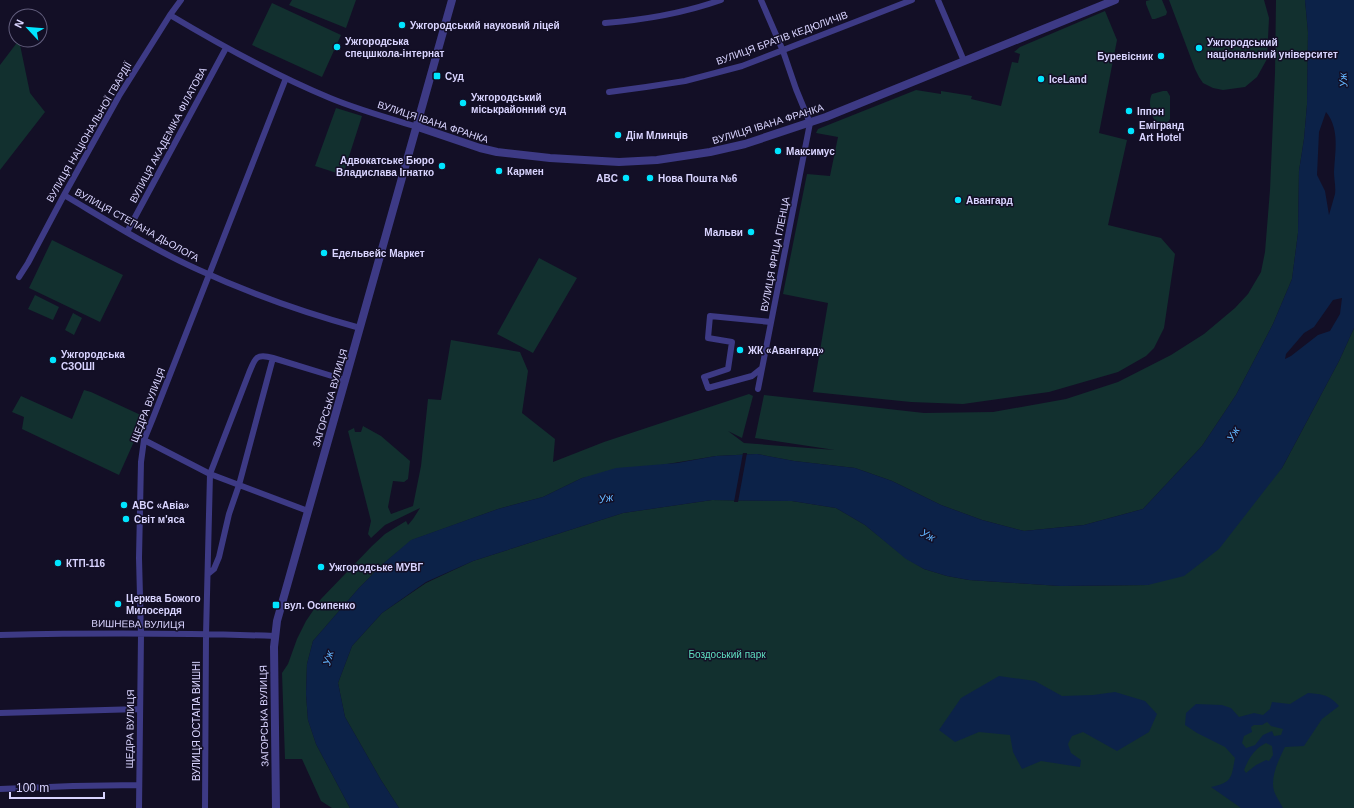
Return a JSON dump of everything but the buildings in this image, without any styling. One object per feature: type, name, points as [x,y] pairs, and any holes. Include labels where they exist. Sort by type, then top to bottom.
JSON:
[{"type":"street","name":"ВУЛИЦЯ НАЦІОНАЛЬНОЇ ГВАРДІЇ","points":[[18,277],[28,264],[64,195],[119,96],[181,0]]},
{"type":"street","name":"ЗАГОРСЬКА ВУЛИЦЯ","points":[[276,808],[274,647],[277,621],[418,127],[452,0]]},
{"type":"street","points":[[605,23],[633,21],[698,8],[721,0]]},
{"type":"street","points":[[761,0],[783,51],[810,123]]},
{"type":"street","name":"ВУЛИЦЯ БРАТІВ КЕДЮЛИЧІВ","points":[[609,92],[646,88],[690,80],[742,66],[912,0]]},
{"type":"street","points":[[938,0],[964,61]]},
{"type":"street","name":"ВУЛИЦЯ ІВАНА ФРАНКА","points":[[170,15],[226,48],[286,78],[331,98],[460,142],[498,152],[550,158],[619,162],[657,160],[710,152],[745,144],[810,123],[1115,0]]},
{"type":"street","name":"ВУЛИЦЯ АКАДЕМІКА ФІЛАТОВА","points":[[127,232],[226,48]]},
{"type":"street","name":"ЩЕДРА ВУЛИЦЯ","points":[[139,808],[141,635],[140,534],[141,462],[144,440],[154,418],[286,78]]},
{"type":"street","name":"ВУЛИЦЯ ФРІЦА ГЛЕНЦА","points":[[758,389],[810,123]]},
{"type":"street","name":"ВУЛИЦЯ СТЕПАНА ДЬОЛОГА","points":[[64,195],[153,247],[210,275],[286,306],[360,328]]},
{"type":"street","points":[[762,368],[752,376],[708,388],[704,377],[728,369],[732,342],[708,338],[710,316],[771,322]]},
{"type":"street","name":"ВУЛИЦЯ ОСТАПА ВИШНІ","points":[[205,808],[206,635],[210,474],[254,360],[258,356],[263,355],[273,358]]},
{"type":"street","points":[[208,574],[214,569],[219,557],[229,514],[239,485],[273,358],[345,380]]},
{"type":"street","points":[[144,440],[210,474],[308,511]]},
{"type":"street","name":"ВИШНЕВА ВУЛИЦЯ","points":[[0,635],[101,633],[141,635],[275,636]]},
{"type":"street","points":[[0,713],[140,708]]},
{"type":"street","points":[[0,789],[139,785]]},
{"type":"green space","points":[[292,0],[356,0],[346,28],[289,5]]},
{"type":"green space","points":[[1162,0],[1167,12],[1166,15],[1152,19],[1146,4],[1146,1]]},
{"type":"green space","name":"Ужгородський національний університет","points":[[1169,0],[1264,0],[1269,18],[1267,59],[1257,77],[1245,87],[1223,90],[1213,88],[1203,83],[1195,69]]},
{"type":"green space","points":[[1276,0],[1305,0],[1308,32],[1307,105],[1299,171],[1298,233],[1292,279],[1273,324],[1236,395],[1202,446],[1143,509],[1084,525],[1024,531],[982,520],[941,505],[892,481],[855,468],[794,461],[757,454],[716,456],[582,478],[543,497],[498,509],[412,540],[384,563],[359,588],[313,641],[307,664],[306,694],[308,720],[316,744],[350,808],[332,808],[321,801],[302,759],[285,759],[282,673],[288,664],[297,639],[306,621],[321,599],[372,546],[385,534],[406,521],[408,525],[420,508],[385,525],[371,538],[368,534],[371,521],[348,431],[354,428],[355,432],[361,432],[363,426],[381,436],[410,461],[408,479],[404,482],[393,481],[388,507],[391,514],[413,506],[421,466],[428,399],[441,400],[451,340],[520,352],[528,371],[522,413],[555,439],[553,462],[604,442],[749,394],[753,396],[742,438],[728,431],[744,443],[835,450],[755,438],[764,395],[924,413],[993,412],[1066,399],[1118,382],[1171,355],[1204,334],[1235,308],[1248,294],[1261,272],[1265,252],[1270,190],[1275,73]]},
{"type":"green space","points":[[272,3],[341,35],[322,77],[252,45]]},
{"type":"green space","name":"Авангард","points":[[1105,11],[1117,40],[1099,133],[1127,140],[1108,225],[1161,238],[1175,254],[1164,328],[1154,348],[1146,356],[1118,372],[1049,392],[963,404],[911,402],[813,392],[828,303],[783,294],[807,174],[830,176],[838,137],[816,133],[818,129],[916,90],[941,94],[941,91],[972,96],[971,99],[1001,106],[1012,62],[1018,63],[1020,54],[1014,52],[1020,47]]},
{"type":"green space","points":[[13,48],[21,48],[30,93],[45,112],[0,170],[0,65]]},
{"type":"green space","points":[[1167,91],[1170,96],[1170,119],[1167,124],[1161,127],[1153,117],[1150,102],[1152,94]]},
{"type":"green space","points":[[336,108],[362,116],[343,175],[315,166]]},
{"type":"green space","points":[[52,240],[123,275],[100,322],[29,288]]},
{"type":"green space","points":[[539,258],[577,278],[533,353],[497,334]]},
{"type":"green space","points":[[35,295],[59,307],[53,320],[28,309]]},
{"type":"green space","points":[[73,313],[82,318],[74,335],[65,330]]},
{"type":"green space","name":"Боздоський парк","points":[[1354,328],[1354,808],[399,808],[345,717],[338,683],[352,646],[382,613],[426,583],[473,561],[623,513],[712,500],[792,501],[836,508],[865,525],[906,558],[924,569],[947,576],[969,580],[1060,586],[1148,585],[1282,468],[1339,361]]},
{"type":"green space","points":[[84,390],[145,417],[119,475],[22,429],[24,417],[12,412],[21,396],[72,419]]},
{"type":"water","name":"Уж","points":[[1305,0],[1354,0],[1354,328],[1339,361],[1282,468],[1219,549],[1184,576],[1148,585],[1060,586],[969,580],[947,576],[924,569],[906,559],[865,525],[836,508],[792,501],[712,500],[623,513],[473,561],[426,582],[382,613],[352,646],[338,683],[345,717],[399,808],[350,808],[316,744],[308,720],[306,694],[307,664],[313,641],[359,588],[384,563],[411,540],[498,509],[543,497],[582,478],[616,468],[677,463],[716,456],[757,454],[794,461],[855,468],[892,481],[941,505],[982,520],[1024,531],[1084,525],[1143,509],[1202,446],[1236,395],[1273,324],[1292,279],[1298,233],[1299,171],[1307,105],[1308,32]],"holes":[[[1326,112],[1333,126],[1336,140],[1334,172],[1335,194],[1329,215],[1325,191],[1317,175],[1319,132]],[[1342,298],[1340,314],[1330,331],[1318,335],[1285,359],[1286,354],[1304,333],[1314,327],[1333,300]]]},
{"type":"water","points":[[999,676],[1035,681],[1062,696],[1093,695],[1115,692],[1145,701],[1157,714],[1149,732],[1117,751],[1083,732],[1072,736],[1068,744],[1071,753],[1081,760],[1080,767],[1041,761],[1022,769],[1013,752],[1010,735],[979,732],[955,742],[939,730],[961,698]]},
{"type":"water","points":[[1308,693],[1325,696],[1332,699],[1339,706],[1322,719],[1304,746],[1285,747],[1276,768],[1273,780],[1274,791],[1283,808],[1241,808],[1211,787],[1223,783],[1230,778],[1235,758],[1225,747],[1197,733],[1185,725],[1186,713],[1196,704],[1222,705],[1231,708],[1239,717],[1254,713],[1263,715],[1270,709],[1272,702],[1290,704]],"holes":[[[1267,722],[1271,726],[1283,729],[1281,735],[1274,736],[1272,731],[1263,735],[1255,745],[1246,748],[1242,743],[1244,736],[1252,732],[1251,727],[1254,725],[1262,725]],[[1266,743],[1272,746],[1273,755],[1269,761],[1266,760],[1256,765],[1246,773],[1244,770],[1250,758],[1258,748]]]},
{"type":"pier","points":[[743,453],[747,453],[738,502],[734,502]]},
{"type":"place","name":"Ужгородський науковий ліцей","points":[[402,25]]},
{"type":"place","name":"Ужгородська спецшкола-інтернат","points":[[337,47]]},
{"type":"place","name":"Ужгородський національний університет","points":[[1199,48]]},
{"type":"place","name":"Буревісник","points":[[1161,56]]},
{"type":"place","name":"Суд","points":[[437,76]]},
{"type":"place","name":"IceLand","points":[[1041,79]]},
{"type":"place","name":"Ужгородський міськрайонний суд","points":[[463,103]]},
{"type":"place","name":"Іппон","points":[[1129,111]]},
{"type":"place","name":"Емігранд Art Hotel","points":[[1131,131]]},
{"type":"place","name":"Дім Млинців","points":[[618,135]]},
{"type":"place","name":"Максимус","points":[[778,151]]},
{"type":"place","name":"Адвокатське Бюро Владислава Ігнатко","points":[[442,166]]},
{"type":"place","name":"Кармен","points":[[499,171]]},
{"type":"place","name":"ABC","points":[[626,178]]},
{"type":"place","name":"Нова Пошта №6","points":[[650,178]]},
{"type":"place","name":"Авангард","points":[[958,200]]},
{"type":"place","name":"Мальви","points":[[751,232]]},
{"type":"place","name":"Едельвейс Маркет","points":[[324,253]]},
{"type":"place","name":"ЖК «Авангард»","points":[[740,350]]},
{"type":"place","name":"Ужгородська СЗОШІ","points":[[53,360]]},
{"type":"place","name":"ABC «Авіа»","points":[[124,505]]},
{"type":"place","name":"Світ м'яса","points":[[126,519]]},
{"type":"place","name":"КТП-116","points":[[58,563]]},
{"type":"place","name":"Ужгородське МУВГ","points":[[321,567]]},
{"type":"place","name":"Церква Божого Милосердя","points":[[118,604]]},
{"type":"place","name":"вул. Осипенко","points":[[276,605]]}]
